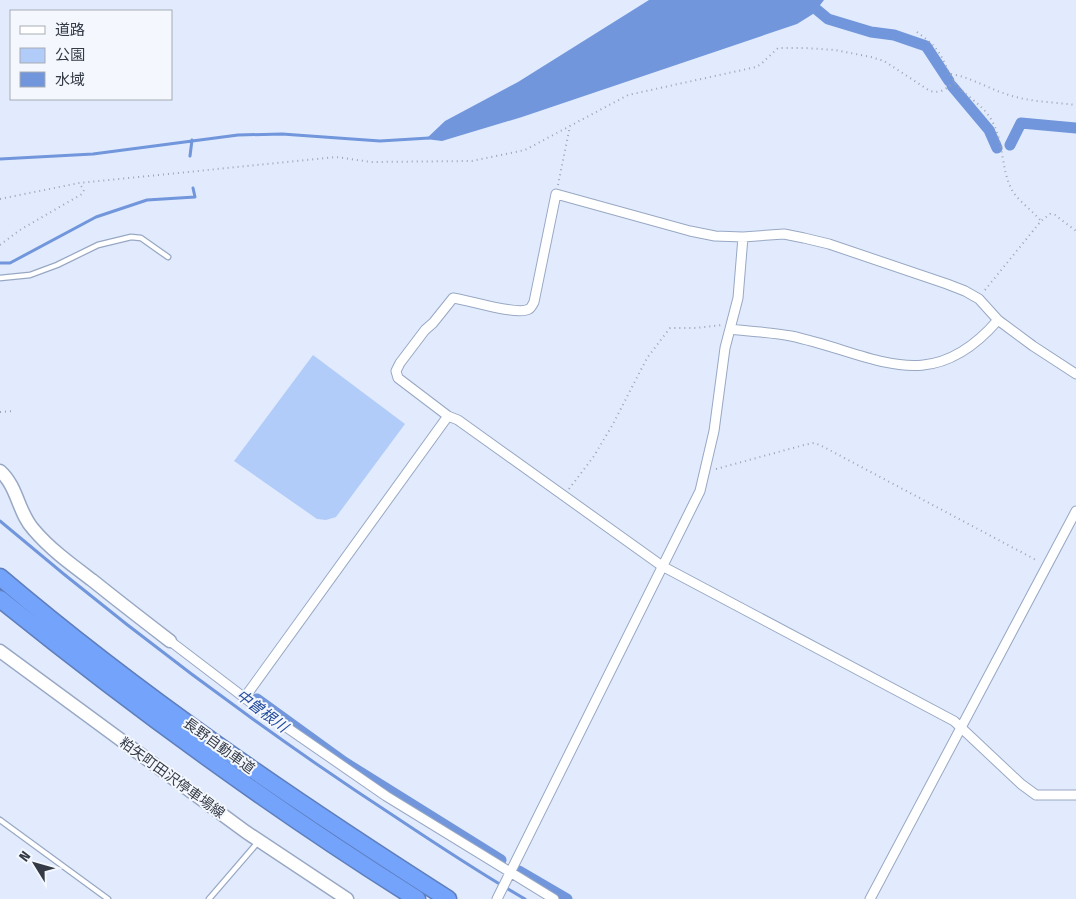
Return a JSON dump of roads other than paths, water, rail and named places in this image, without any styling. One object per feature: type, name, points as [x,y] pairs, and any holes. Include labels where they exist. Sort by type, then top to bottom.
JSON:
[{"type":"highway","name":"長野自動車道","points":[[0,577],[87,648],[168,710],[310,810],[448,899]]},
{"type":"highway","name":"長野自動車道","points":[[0,599],[78,662],[221,769],[367,868],[417,899]]},
{"type":"main road","points":[[0,471],[7,477],[14,489],[25,519],[43,540],[70,564],[170,641]]},
{"type":"main road","name":"粕矢町田沢停車場線","points":[[0,652],[259,841],[347,899]]},
{"type":"street","points":[[1076,374],[998,320],[979,299],[948,284],[829,244],[784,234],[743,237],[715,236],[690,231],[556,194],[534,302],[530,308],[522,311],[509,310],[453,298],[433,324],[425,330],[396,371],[398,378],[448,416],[458,420],[662,566],[954,721],[1021,784],[1036,795],[1076,795]]},
{"type":"street","points":[[498,896],[700,491],[714,431],[725,348],[738,298],[743,237]]},
{"type":"street","points":[[731,329],[790,336],[886,363],[919,366],[936,364],[970,348],[998,320]]},
{"type":"street","points":[[245,698],[448,416]]},
{"type":"street","points":[[870,899],[1076,511]]},
{"type":"street","points":[[170,641],[245,698],[386,796],[508,875],[554,899]]},
{"type":"lane","points":[[0,278],[30,275],[57,265],[98,245],[131,237],[141,238],[168,257]]},
{"type":"lane","points":[[0,820],[108,899]]},
{"type":"lane","points":[[209,899],[259,841]]},
{"type":"water","points":[[649,0],[824,0],[813,14],[797,24],[522,117],[442,141],[426,139],[445,121],[518,82]]},
{"type":"waterway","points":[[795,0],[816,9],[828,19],[871,32],[894,35],[926,46],[949,81]]},
{"type":"waterway","points":[[952,86],[989,130],[997,148]]},
{"type":"waterway","points":[[1010,145],[1021,123],[1076,128]]},
{"type":"waterway","points":[[0,159],[93,154],[238,135],[282,134],[380,141],[429,138]]},
{"type":"waterway","points":[[190,156],[192,140]]},
{"type":"waterway","points":[[0,263],[10,263],[96,217],[147,200],[195,197],[193,188]]},
{"type":"waterway","name":"中曽根川","points":[[0,521],[96,600],[244,713],[345,784],[476,870],[525,899]]},
{"type":"waterway","points":[[257,699],[344,762],[501,860]]},
{"type":"waterway","points":[[519,871],[567,899]]}]
